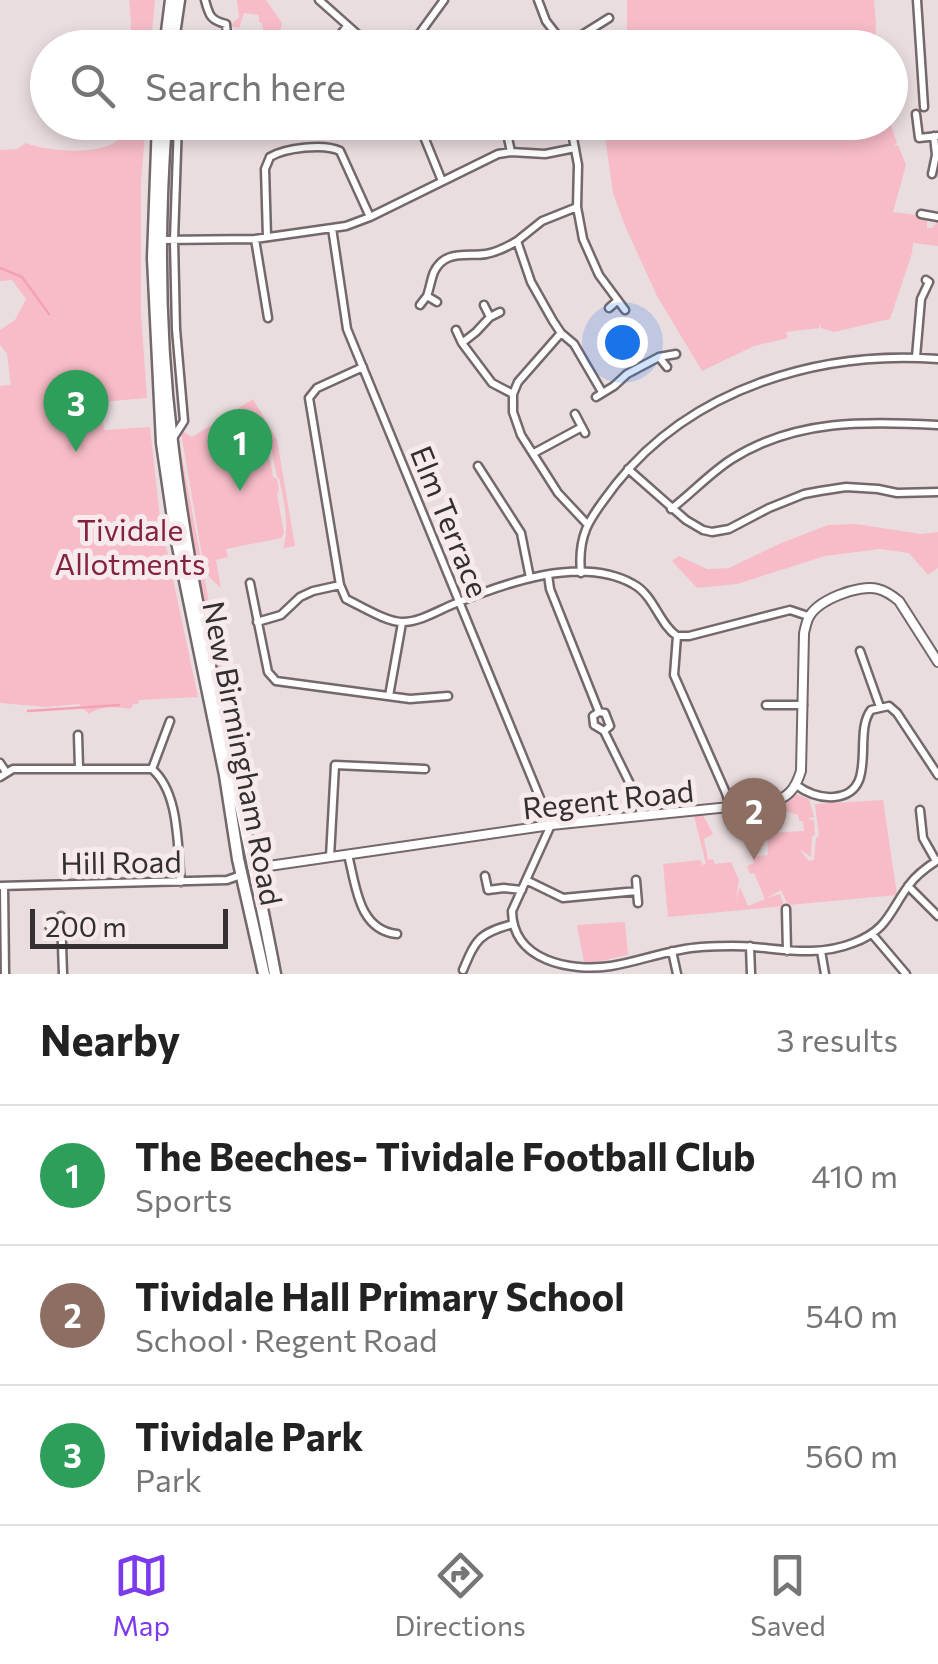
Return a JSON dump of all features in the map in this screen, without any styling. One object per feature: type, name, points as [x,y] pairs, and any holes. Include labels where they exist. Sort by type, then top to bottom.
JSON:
[{"type":"highway","points":[[171,30],[175,0]]},
{"type":"highway","name":"New Birmingham Road","points":[[158,140],[154,312],[162,443],[175,532],[264,974]]},
{"type":"highway","name":"New Birmingham Road","points":[[165,140],[157,240],[171,440],[188,552],[275,974]]},
{"type":"highway","points":[[242,875],[254,868]]},
{"type":"highway","points":[[254,868],[249,882],[264,974]]},
{"type":"street","points":[[205,0],[210,17],[226,24],[227,30]]},
{"type":"street","points":[[319,0],[352,30]]},
{"type":"street","points":[[422,30],[444,0]]},
{"type":"street","points":[[538,0],[554,30]]},
{"type":"street","points":[[917,0],[924,106]]},
{"type":"street","points":[[591,30],[609,18]]},
{"type":"street","points":[[344,30],[347,26]]},
{"type":"street","points":[[916,114],[919,138],[936,136],[932,174]]},
{"type":"street","name":"New Birmingham Road","points":[[171,440],[184,421],[176,329],[177,140]]},
{"type":"street","points":[[425,140],[442,181]]},
{"type":"street","points":[[508,140],[511,152]]},
{"type":"street","points":[[573,140],[579,179],[577,207],[585,246],[625,310]]},
{"type":"street","points":[[267,237],[265,169],[270,157],[280,151],[329,146],[340,150],[370,217]]},
{"type":"street","points":[[157,240],[255,239],[346,226],[498,154],[545,154],[574,148]]},
{"type":"street","points":[[420,305],[436,268],[445,258],[487,254],[517,241],[542,221],[577,207]]},
{"type":"street","points":[[921,214],[935,217],[931,226]]},
{"type":"street","name":"Elm Terrace","points":[[332,228],[344,317],[551,825]]},
{"type":"street","points":[[255,239],[268,318]]},
{"type":"street","points":[[517,241],[531,282],[561,333],[574,344],[599,395],[626,374],[660,357],[676,354]]},
{"type":"street","points":[[916,358],[921,299],[930,281]]},
{"type":"street","points":[[427,296],[437,302]]},
{"type":"street","points":[[609,308],[617,302]]},
{"type":"street","points":[[484,305],[490,317]]},
{"type":"street","points":[[462,343],[500,312]]},
{"type":"street","points":[[456,330],[492,383],[513,394]]},
{"type":"street","points":[[561,333],[518,382],[513,394],[515,420],[562,499],[588,525]]},
{"type":"street","points":[[660,357],[667,367]]},
{"type":"street","points":[[581,573],[580,542],[597,510],[628,469],[690,417],[758,384],[828,363],[855,359],[938,359]]},
{"type":"street","points":[[363,367],[317,388],[309,398],[340,585],[346,599],[402,622],[427,616],[495,587],[548,575],[593,572],[616,576],[638,586],[670,631],[678,636],[790,610],[808,616]]},
{"type":"street","points":[[534,453],[584,430],[575,414]]},
{"type":"street","points":[[671,509],[713,472],[768,441],[853,422],[938,425]]},
{"type":"street","points":[[478,466],[521,533],[530,578]]},
{"type":"street","points":[[628,469],[671,509],[702,530],[720,532],[787,500],[832,488],[938,492]]},
{"type":"street","points":[[548,575],[598,712],[593,716],[594,725],[604,730],[638,800],[641,815]]},
{"type":"street","points":[[250,583],[268,672],[276,681],[410,699],[448,696]]},
{"type":"street","points":[[257,622],[280,615],[312,591],[340,585]]},
{"type":"street","points":[[938,662],[899,601],[880,590],[869,588],[826,600],[808,616],[804,634],[801,771],[796,786],[832,797],[854,787],[862,776],[864,722],[871,710],[889,706],[898,712],[938,775]]},
{"type":"street","points":[[389,696],[402,622]]},
{"type":"street","points":[[678,636],[674,675],[730,807]]},
{"type":"street","points":[[860,650],[880,707]]},
{"type":"street","points":[[766,706],[803,705]]},
{"type":"street","points":[[152,768],[170,722]]},
{"type":"street","points":[[78,736],[79,768]]},
{"type":"street","points":[[0,762],[3,774],[13,769],[152,768],[172,801],[181,882]]},
{"type":"street","points":[[330,857],[335,765],[426,769]]},
{"type":"street","name":"Regent Road","points":[[254,868],[551,825],[770,803],[783,800],[796,786]]},
{"type":"street","points":[[551,825],[512,911],[513,924],[524,946],[534,955],[609,970],[697,947],[820,951],[872,934],[887,921],[908,886],[937,861],[921,832],[920,810]]},
{"type":"street","points":[[348,854],[362,910],[374,926],[397,934]]},
{"type":"street","name":"Hill Road","points":[[2,886],[227,880],[242,875]]},
{"type":"street","points":[[485,876],[488,890],[522,890]]},
{"type":"street","points":[[526,880],[568,898],[637,891]]},
{"type":"street","points":[[636,880],[638,903]]},
{"type":"street","points":[[2,886],[5,974]]},
{"type":"street","points":[[908,886],[938,916]]},
{"type":"street","points":[[786,909],[786,951]]},
{"type":"street","points":[[61,916],[63,974]]},
{"type":"street","points":[[463,970],[476,941],[494,929],[513,924]]},
{"type":"street","points":[[50,926],[61,926]]},
{"type":"street","points":[[872,934],[896,968],[906,974]]},
{"type":"street","points":[[750,946],[751,974]]},
{"type":"street","points":[[672,951],[676,974]]},
{"type":"street","points":[[820,951],[825,974]]},
{"type":"green space","points":[[129,0],[155,0],[152,30],[131,30]]},
{"type":"green space","points":[[237,0],[266,0],[282,23],[281,30],[263,30],[259,15],[244,13],[239,28],[230,26],[239,17]]},
{"type":"green space","points":[[627,0],[874,0],[876,23],[876,30],[627,30]]},
{"type":"green space","name":"Tividale Allotments","points":[[117,140],[145,140],[141,315],[147,398],[101,402],[104,430],[150,427],[160,518],[198,697],[139,700],[131,709],[104,708],[89,714],[79,704],[46,707],[0,703],[0,386],[11,385],[0,330],[15,320],[26,299],[12,280],[0,281],[0,150],[17,149],[26,143],[61,150],[88,150]]},
{"type":"green space","points":[[605,140],[896,140],[893,146],[898,145],[906,165],[893,212],[927,219],[927,228],[938,221],[938,246],[913,243],[890,319],[834,332],[821,328],[819,323],[819,328],[786,332],[788,338],[754,346],[702,371],[657,296],[613,193]]},
{"type":"green space","points":[[253,399],[277,440],[295,546],[283,548],[286,531],[284,504],[265,430],[284,533],[281,538],[226,549],[228,557],[216,560],[221,588],[205,573],[181,433],[192,437]]},
{"type":"green space","points":[[178,435],[229,710],[228,728],[192,547]]},
{"type":"green space","points":[[856,524],[921,534],[938,532],[938,568],[928,575],[909,553],[880,549],[825,556],[737,584],[697,588],[672,561],[679,556],[707,569],[729,568],[828,525]]},
{"type":"green space","points":[[796,794],[809,799],[814,817],[807,819],[814,820],[811,857],[799,849],[809,861],[814,860],[819,836],[815,804],[883,800],[897,895],[788,905],[781,890],[767,898],[780,894],[784,906],[668,917],[663,864],[701,860],[702,865],[706,864],[694,816],[703,815],[713,834],[704,839],[708,860],[713,859],[715,864],[731,862],[739,880],[736,900],[740,887],[748,906],[765,899],[747,866],[754,863],[752,857],[768,855],[767,833],[804,831],[798,815],[779,809]]},
{"type":"green space","points":[[625,922],[628,955],[584,962],[577,925]]},
{"type":"waterway","points":[[0,268],[22,277],[49,314]]},
{"type":"waterway","points":[[28,711],[119,705]]},
{"type":"place","name":"Tividale Park","points":[[76,452]]},
{"type":"place","name":"The Beeches- Tividale Football Club","points":[[240,491]]},
{"type":"place","name":"Tividale Hall Primary School","points":[[754,860]]}]
